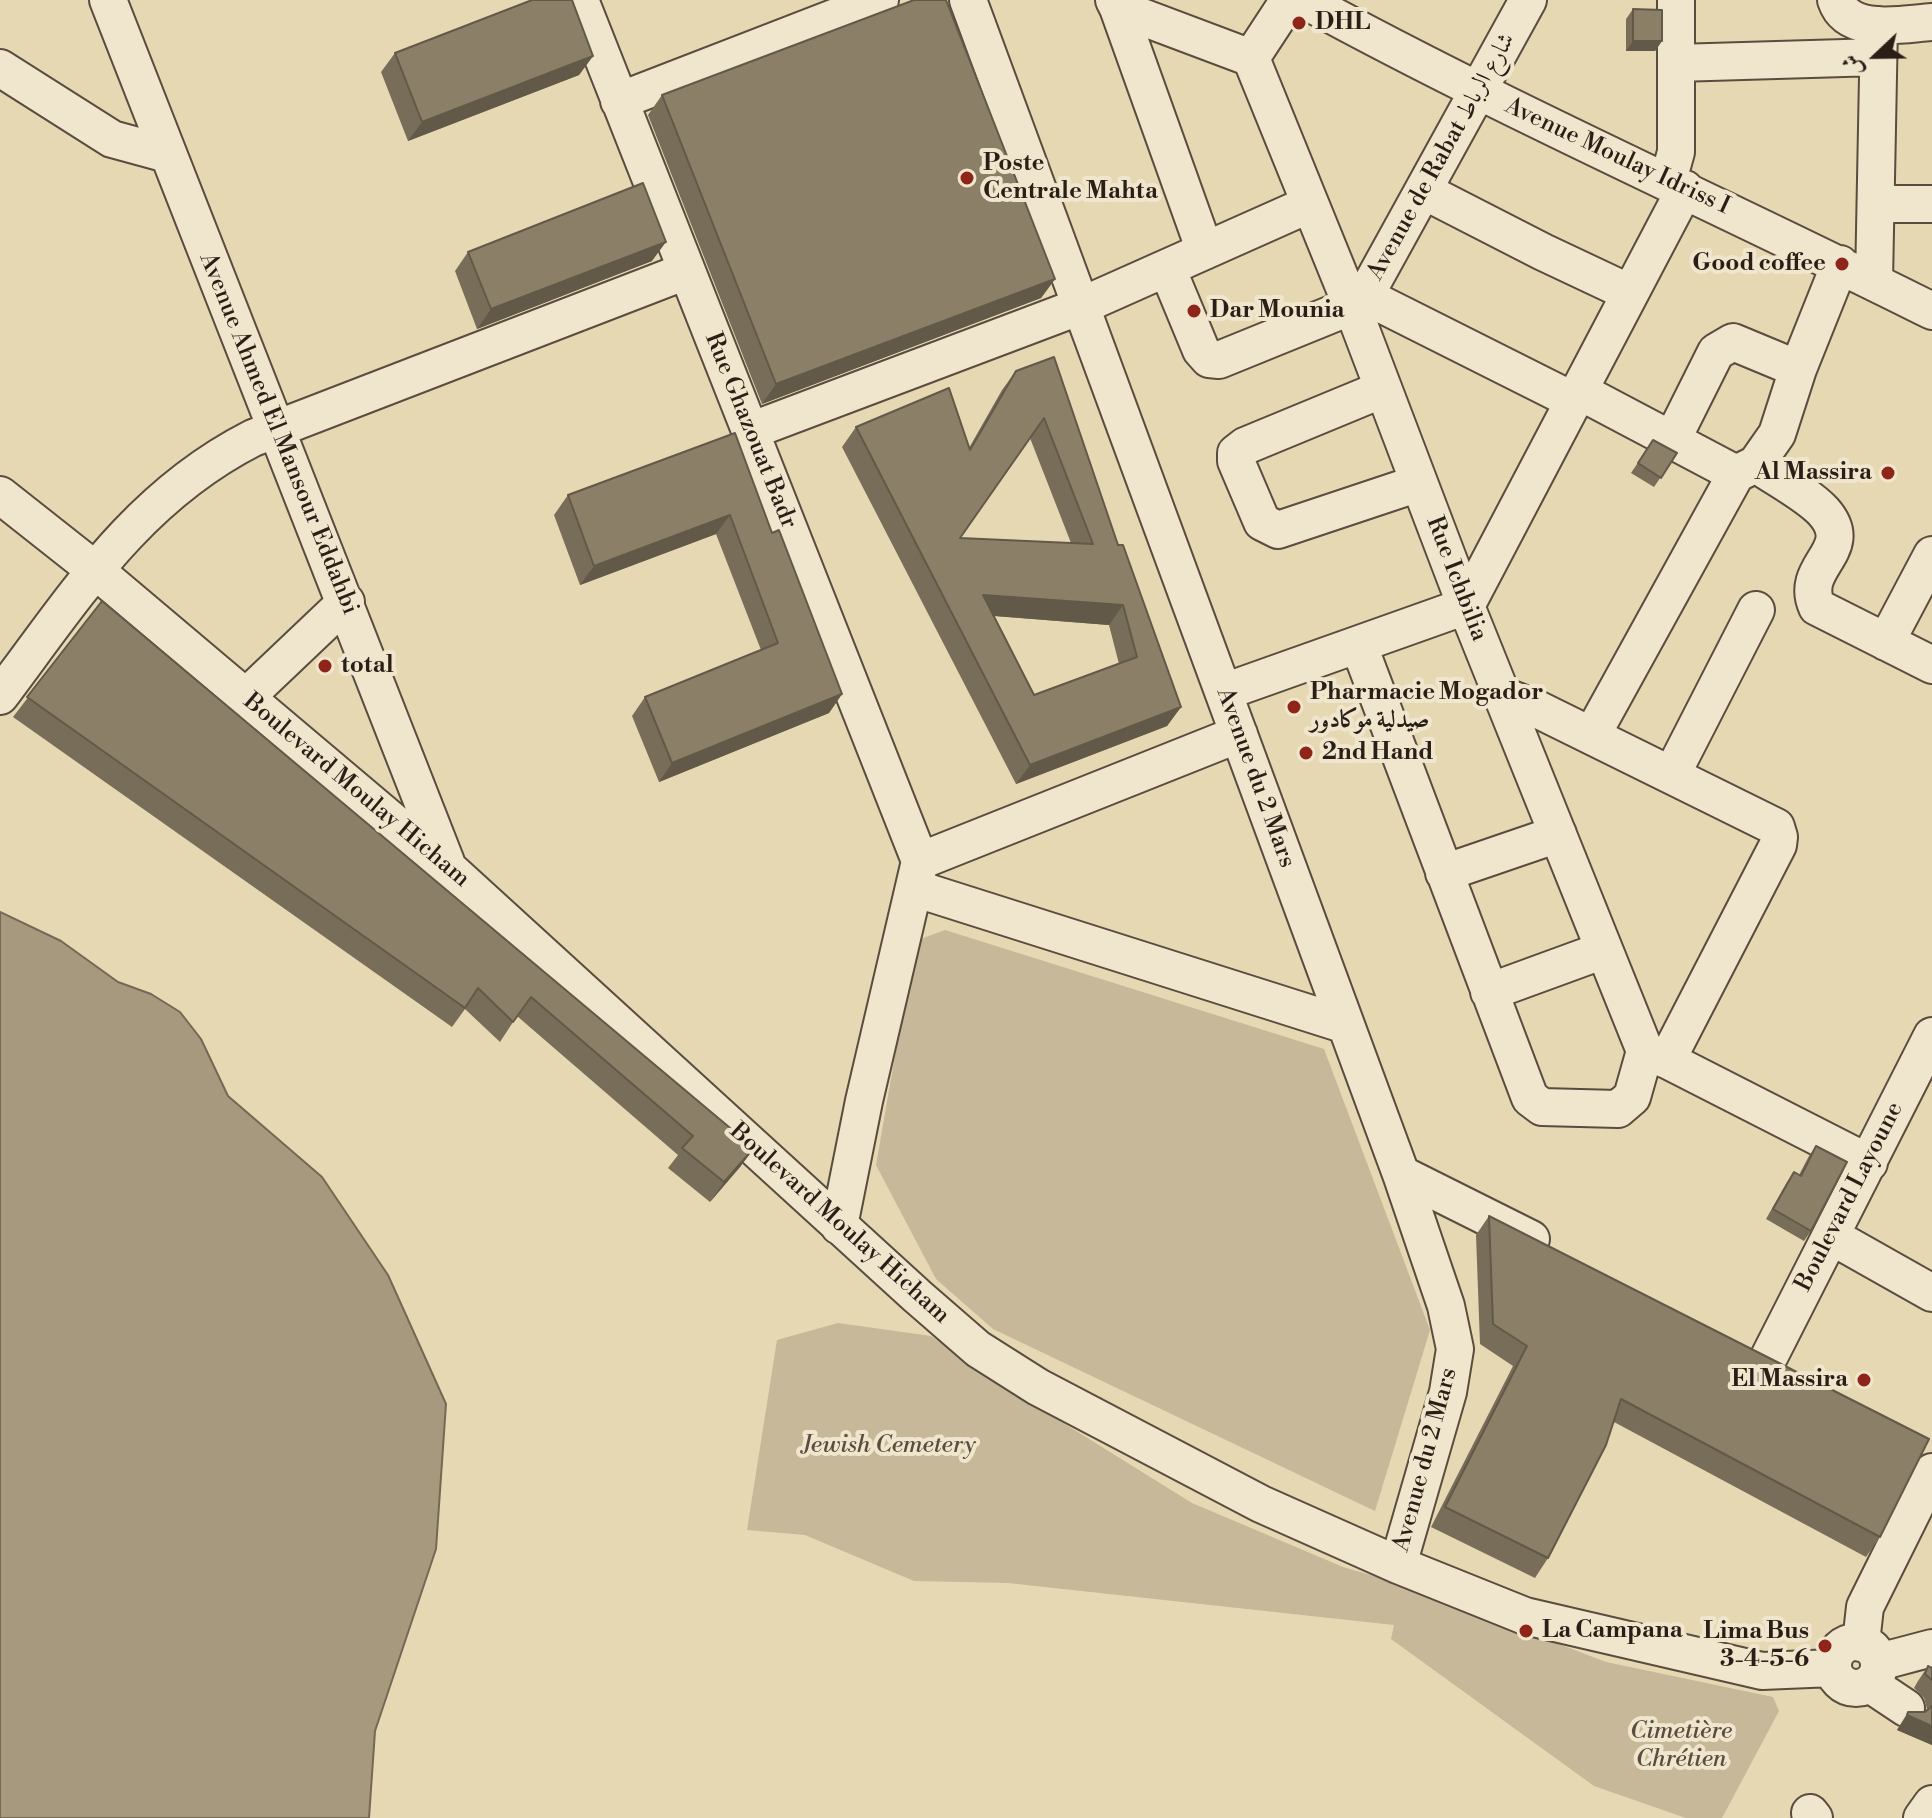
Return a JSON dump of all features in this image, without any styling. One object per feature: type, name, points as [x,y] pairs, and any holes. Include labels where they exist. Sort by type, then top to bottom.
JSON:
[{"type":"street","name":"Avenue Ahmed El Mansour Eddahbi","points":[[108,0],[448,868]]},
{"type":"street","name":"Rue Ghazouat Badr","points":[[580,0],[750,431],[917,874]]},
{"type":"street","points":[[619,101],[880,0]]},
{"type":"street","name":"Avenue du 2 Mars","points":[[968,0],[1401,1174],[1446,1306],[1455,1349],[1448,1392],[1398,1565]]},
{"type":"street","points":[[1116,4],[1251,58],[1289,0]]},
{"type":"street","name":"Avenue Moulay Idriss I","points":[[1304,0],[1353,13],[1479,93],[1677,185],[1932,311]]},
{"type":"street","name":"Avenue de Rabat شارع الرباط","points":[[1357,305],[1479,93],[1528,0]]},
{"type":"street","points":[[1224,692],[1466,606],[1630,293],[1677,185],[1676,0]]},
{"type":"street","points":[[1836,0],[1843,16],[1879,41]]},
{"type":"street","points":[[1116,4],[1205,251]]},
{"type":"street","points":[[1676,63],[1879,41],[1932,22]]},
{"type":"street","points":[[1874,282],[1879,41]]},
{"type":"street","name":"Rue Ichbilia","points":[[1251,58],[1310,204],[1357,305],[1383,389],[1466,606],[1604,950],[1656,1055]]},
{"type":"street","points":[[0,68],[112,139],[167,154]]},
{"type":"street","points":[[1424,191],[1630,293]]},
{"type":"street","points":[[750,431],[1081,306],[1310,204]]},
{"type":"street","points":[[1876,204],[1932,204]]},
{"type":"street","points":[[1592,735],[1746,469],[1777,434],[1798,369],[1840,264]]},
{"type":"street","points":[[1167,268],[1201,350],[1209,359],[1219,360],[1357,305],[1746,469],[1822,510],[1834,527],[1836,541],[1812,583],[1817,607],[1932,665]]},
{"type":"street","points":[[0,696],[95,570],[139,520],[180,483],[226,452],[686,271]]},
{"type":"street","points":[[1672,440],[1716,352],[1724,346],[1733,342],[1798,369]]},
{"type":"street","points":[[1383,389],[1245,446],[1236,453],[1236,461],[1262,522],[1278,530],[1419,483]]},
{"type":"street","name":"Boulevard Moulay Hicham","points":[[0,495],[95,570],[448,868],[978,1349],[1038,1387],[1261,1504],[1398,1565],[1525,1616],[1762,1671],[1833,1668],[1838,1679],[1847,1686],[1859,1688],[1870,1663]]},
{"type":"street","points":[[1886,642],[1932,555]]},
{"type":"street","points":[[246,697],[346,602]]},
{"type":"street","points":[[1672,774],[1756,610]]},
{"type":"street","points":[[1359,646],[1525,1089],[1542,1107],[1618,1109],[1632,1097],[1771,858],[1779,837],[1776,827],[1768,821],[1537,709],[1501,695]]},
{"type":"street","points":[[917,874],[1239,734]]},
{"type":"street","points":[[1444,873],[1558,834]]},
{"type":"street","points":[[917,874],[1346,1025]]},
{"type":"street","points":[[839,1226],[864,1101],[917,874]]},
{"type":"street","points":[[1489,992],[1604,950]]},
{"type":"street","name":"Boulevard Layoune","points":[[1768,1359],[1932,1036]]},
{"type":"street","points":[[1656,1055],[1869,1163]]},
{"type":"street","points":[[1401,1174],[1556,1252]]},
{"type":"street","points":[[1831,1236],[1932,1293]]},
{"type":"street","points":[[1906,1708],[1870,1663],[1865,1607],[1932,1472]]},
{"type":"street","points":[[1870,1663],[1932,1648]]},
{"type":"street","points":[[1922,1818],[1932,1804]]},
{"type":"green space","points":[[945,930],[1324,1049],[1430,1330],[1375,1511],[993,1329],[936,1279],[876,1165],[915,941]]},
{"type":"green space","name":"Jewish Cemetery","points":[[838,1323],[931,1336],[1192,1503],[1343,1567],[1405,1585],[1606,1662],[1773,1697],[1779,1711],[1722,1818],[1686,1818],[1594,1786],[1391,1639],[1394,1625],[1008,1583],[914,1581],[805,1535],[747,1530],[777,1340]]},
{"type":"shaded area","points":[[0,912],[61,941],[118,982],[151,994],[180,1012],[201,1039],[228,1096],[322,1177],[388,1275],[446,1404],[436,1549],[375,1731],[369,1818],[0,1818]]},
{"type":"building","points":[[532,0],[572,0],[593,56],[422,122],[395,53]]},
{"type":"building","points":[[914,0],[946,0],[1055,279],[776,384],[662,95]]},
{"type":"building","points":[[1633,9],[1662,10],[1662,41],[1633,41]]},
{"type":"building","points":[[643,183],[666,242],[491,309],[468,252]]},
{"type":"building","points":[[1054,357],[1118,545],[1123,545],[1181,707],[1030,765],[856,427],[949,388],[970,450],[1016,371]],"holes":[[[1044,418],[1093,544],[960,538]],[[983,595],[1123,605],[1137,657],[1034,695]]]},
{"type":"building","points":[[735,433],[772,533],[779,530],[842,694],[672,763],[645,697],[778,643],[730,515],[594,566],[568,495]]},
{"type":"building","points":[[1653,440],[1677,453],[1661,478],[1638,463]]},
{"type":"building","points":[[102,601],[754,1148],[724,1182],[682,1148],[693,1136],[531,997],[513,1022],[478,988],[465,1008],[27,697]]},
{"type":"building","points":[[1816,1146],[1847,1162],[1811,1231],[1773,1209],[1794,1172],[1801,1176]]},
{"type":"building","points":[[1489,1216],[1929,1439],[1880,1537],[1621,1399],[1606,1445],[1548,1558],[1445,1507],[1527,1346],[1493,1324]]},
{"type":"building","points":[[1928,1666],[1932,1668],[1932,1680],[1925,1674]]},
{"type":"building","points":[[1932,1706],[1932,1726],[1907,1715],[1908,1712],[1925,1712]]},
{"type":"place","name":"DHL","points":[[1299,23]]},
{"type":"place","name":"Poste Centrale Mahta","points":[[967,178]]},
{"type":"place","name":"Good coffee","points":[[1842,264]]},
{"type":"place","name":"Dar Mounia","points":[[1194,311]]},
{"type":"place","name":"Al Massira","points":[[1888,473]]},
{"type":"place","name":"total","points":[[325,666]]},
{"type":"place","name":"Pharmacie Mogador صيدلية موكادور","points":[[1294,707]]},
{"type":"place","name":"2nd Hand","points":[[1306,753]]},
{"type":"place","name":"El Massira","points":[[1864,1380]]},
{"type":"place","name":"La Campana","points":[[1526,1631]]},
{"type":"place","name":"Lima Bus 3-4-5-6","points":[[1825,1646]]},
{"type":"park label","name":"Cimetière Chrétien","points":[[1681,1746]]}]
